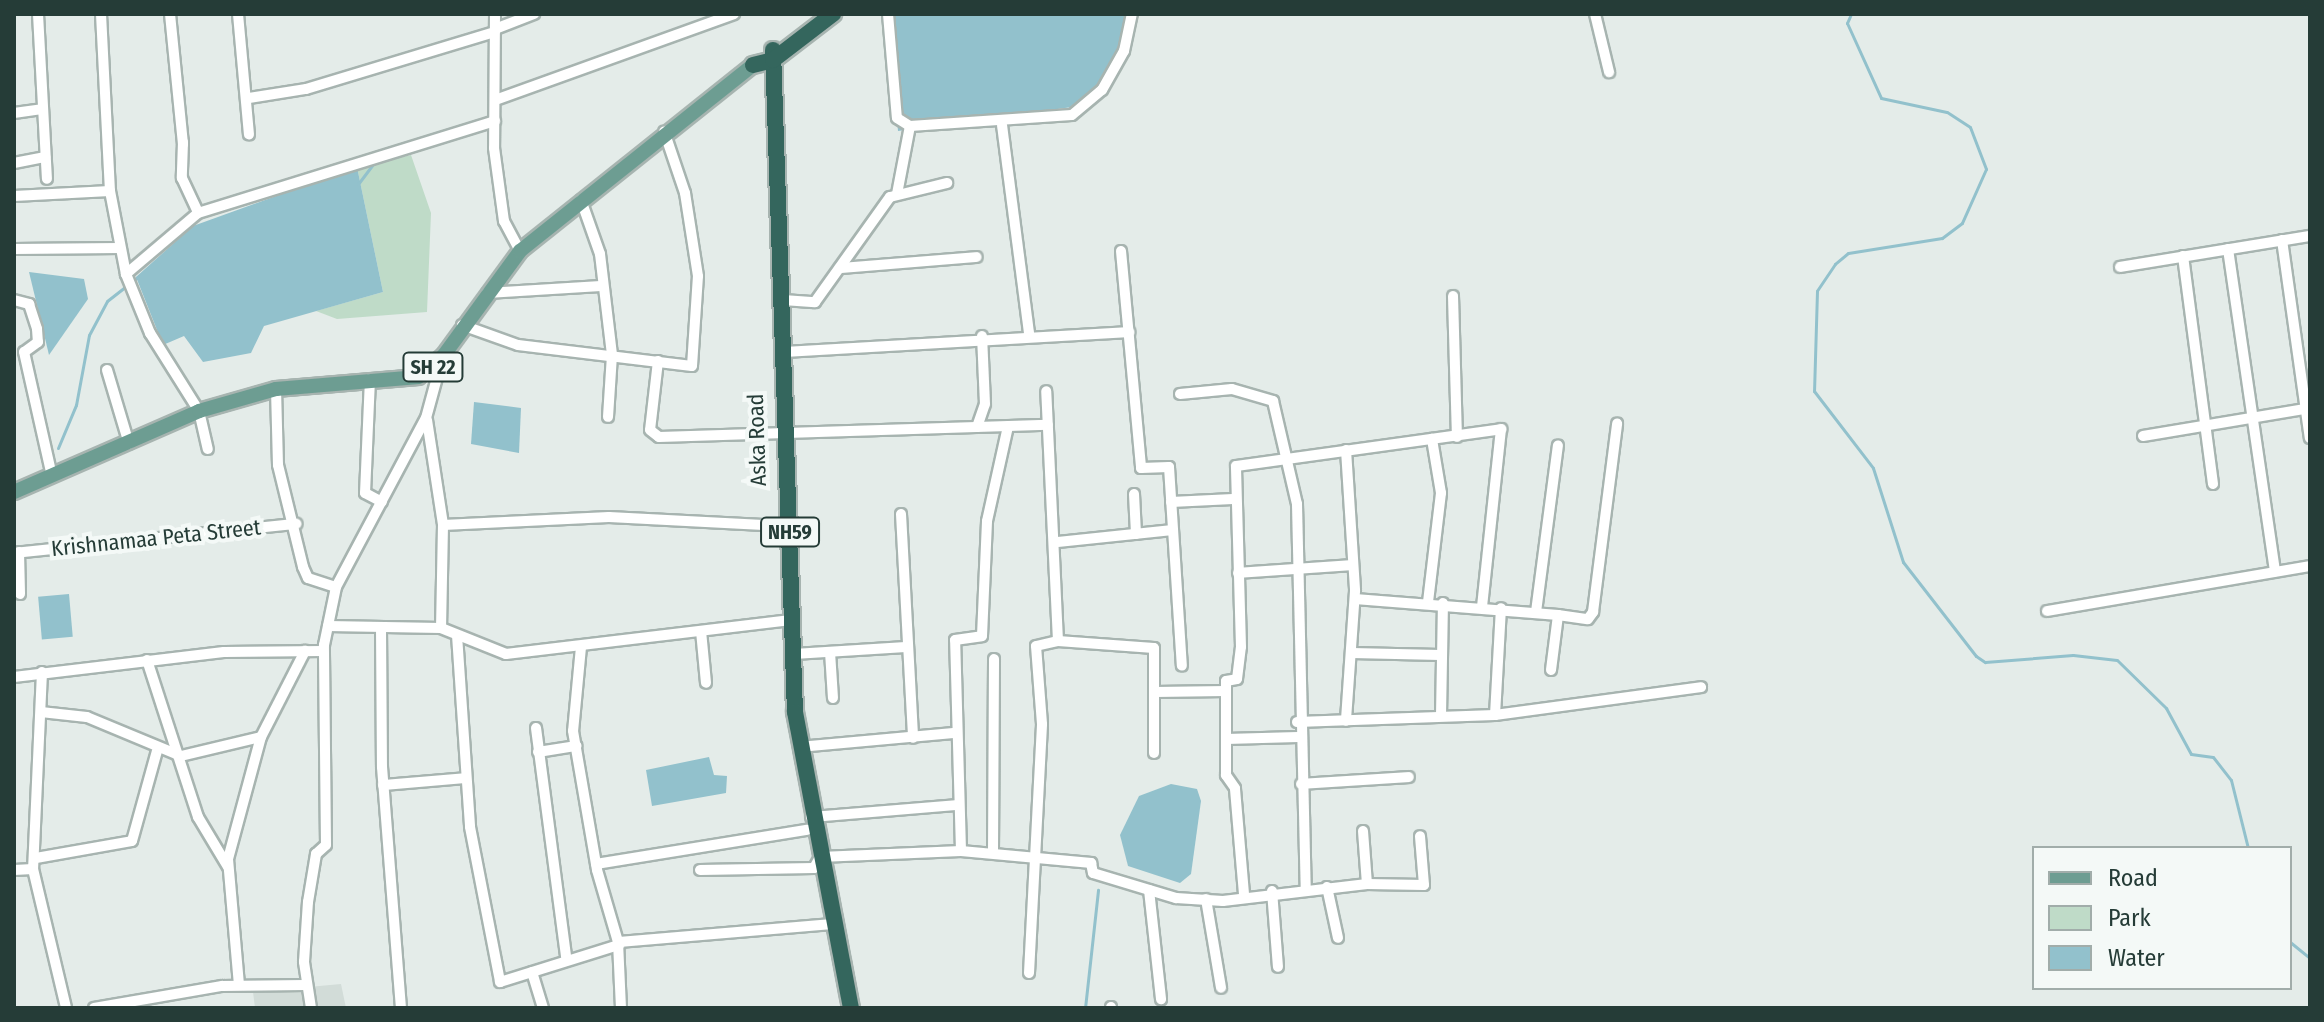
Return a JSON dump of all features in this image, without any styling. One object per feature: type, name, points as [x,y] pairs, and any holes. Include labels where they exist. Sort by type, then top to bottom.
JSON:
[{"type":"highway","points":[[766,59],[817,14]]},
{"type":"highway","points":[[766,59],[833,14]]},
{"type":"highway","name":"NH59","points":[[766,59],[783,300],[783,433],[789,621],[799,747],[809,824]]},
{"type":"highway","name":"Aska Road","points":[[766,59],[783,433],[783,526],[789,621],[788,717],[830,924],[843,1008]]},
{"type":"highway","name":"NH59","points":[[830,924],[851,1008]]},
{"type":"main road","name":"SH 22","points":[[14,492],[199,411],[276,389],[418,377],[444,355],[462,325],[520,251],[664,131],[766,59]]},
{"type":"street","points":[[38,14],[47,179]]},
{"type":"street","points":[[101,14],[110,191],[126,274],[150,333],[199,411],[208,449]]},
{"type":"street","points":[[170,14],[183,143],[182,178],[198,213]]},
{"type":"street","points":[[238,14],[249,98],[249,135]]},
{"type":"street","points":[[495,14],[498,99],[495,121],[504,221],[520,251]]},
{"type":"street","points":[[249,98],[306,89],[495,31],[534,14]]},
{"type":"street","points":[[498,99],[734,14]]},
{"type":"street","points":[[888,14],[897,118],[910,126],[1002,125],[1072,115],[1102,90],[1124,51],[1132,14]]},
{"type":"street","points":[[1595,14],[1609,72]]},
{"type":"street","points":[[14,113],[42,109]]},
{"type":"street","points":[[126,274],[198,213],[311,172],[495,121]]},
{"type":"street","points":[[1002,125],[1029,334]]},
{"type":"street","points":[[783,300],[815,302],[897,194],[910,126]]},
{"type":"street","points":[[462,325],[518,345],[692,366],[698,276],[685,193],[664,131]]},
{"type":"street","points":[[14,163],[45,157]]},
{"type":"street","points":[[897,194],[947,183]]},
{"type":"street","points":[[14,196],[110,191]]},
{"type":"street","points":[[581,200],[600,254],[601,286],[612,355],[608,417]]},
{"type":"street","points":[[2120,267],[2310,236]]},
{"type":"street","points":[[2282,240],[2310,438]]},
{"type":"street","points":[[14,249],[120,248]]},
{"type":"street","points":[[2228,249],[2275,572]]},
{"type":"street","points":[[1121,251],[1141,468],[1169,467],[1182,666]]},
{"type":"street","points":[[2183,256],[2213,484]]},
{"type":"street","points":[[840,268],[977,257]]},
{"type":"street","points":[[487,293],[601,286]]},
{"type":"street","points":[[1453,296],[1457,437]]},
{"type":"street","points":[[14,300],[29,304],[37,329],[38,342],[19,353],[52,476]]},
{"type":"street","points":[[785,352],[982,336],[1129,332]]},
{"type":"street","points":[[977,427],[985,404],[982,336]]},
{"type":"street","points":[[311,1008],[305,985],[308,902],[316,854],[326,845],[323,651],[328,626],[336,587],[426,418],[444,355]]},
{"type":"street","points":[[658,361],[652,434],[1048,425]]},
{"type":"street","points":[[107,370],[129,444]]},
{"type":"street","points":[[370,379],[365,493],[382,502]]},
{"type":"street","points":[[276,389],[278,465],[297,524],[308,578],[336,587]]},
{"type":"street","points":[[1180,394],[1232,389],[1273,401],[1297,504],[1294,569],[1297,722],[1306,888]]},
{"type":"street","points":[[1046,391],[1058,542],[1058,641]]},
{"type":"street","points":[[2143,436],[2308,408]]},
{"type":"street","points":[[426,418],[443,525],[441,628]]},
{"type":"street","points":[[1355,599],[1443,603],[1588,619],[1593,612],[1617,424]]},
{"type":"street","points":[[961,851],[953,733],[955,640],[982,636],[987,521],[1008,426]]},
{"type":"street","points":[[1244,894],[1226,739],[1226,681],[1237,679],[1241,647],[1233,499],[1236,466],[1501,429],[1482,607]]},
{"type":"street","points":[[1428,602],[1441,493],[1432,439]]},
{"type":"street","points":[[1536,612],[1558,445]]},
{"type":"street","points":[[1346,450],[1355,599],[1346,721]]},
{"type":"street","points":[[1134,494],[1136,534]]},
{"type":"street","points":[[1171,502],[1233,499]]},
{"type":"street","points":[[901,514],[913,738]]},
{"type":"street","points":[[443,525],[609,517],[783,526]]},
{"type":"street","name":"Krishnamaa Peta Street","points":[[16,552],[297,524]]},
{"type":"street","points":[[1058,542],[1172,530]]},
{"type":"street","points":[[16,552],[20,594]]},
{"type":"street","points":[[1238,573],[1352,565]]},
{"type":"street","points":[[2047,611],[2310,566]]},
{"type":"street","points":[[1441,716],[1443,603]]},
{"type":"street","points":[[1495,715],[1501,608]]},
{"type":"street","points":[[1551,670],[1558,615]]},
{"type":"street","points":[[328,626],[441,628],[506,654],[789,621]]},
{"type":"street","points":[[381,628],[383,785],[401,1008]]},
{"type":"street","points":[[701,631],[706,683]]},
{"type":"street","points":[[457,635],[466,778],[500,982],[566,957],[618,943],[830,924]]},
{"type":"street","points":[[1029,973],[1036,856],[1036,646],[1058,641],[1154,648],[1154,753]]},
{"type":"street","points":[[581,647],[573,673],[577,746],[596,864],[618,943],[621,1008]]},
{"type":"street","points":[[794,654],[906,647]]},
{"type":"street","points":[[239,985],[228,867],[261,737],[305,651]]},
{"type":"street","points":[[14,677],[147,660],[323,651]]},
{"type":"street","points":[[830,652],[833,698]]},
{"type":"street","points":[[1352,653],[1440,655]]},
{"type":"street","points":[[993,853],[994,659]]},
{"type":"street","points":[[147,660],[211,848],[228,867]]},
{"type":"street","points":[[42,672],[34,864],[66,1008]]},
{"type":"street","points":[[1297,722],[1495,715],[1701,687]]},
{"type":"street","points":[[1155,692],[1226,691]]},
{"type":"street","points":[[41,712],[87,717],[157,751],[177,755],[261,737]]},
{"type":"street","points":[[536,728],[566,957]]},
{"type":"street","points":[[799,747],[953,733]]},
{"type":"street","points":[[1226,739],[1298,737]]},
{"type":"street","points":[[538,752],[577,746]]},
{"type":"street","points":[[14,870],[132,841],[157,751]]},
{"type":"street","points":[[1301,784],[1409,777]]},
{"type":"street","points":[[383,785],[466,778]]},
{"type":"street","points":[[596,864],[809,824],[957,805]]},
{"type":"street","points":[[1363,831],[1367,884]]},
{"type":"street","points":[[700,870],[961,851],[1091,863],[1093,873],[1149,890],[1206,899],[1367,884],[1424,885],[1420,836]]},
{"type":"street","points":[[1327,887],[1338,938]]},
{"type":"street","points":[[1149,890],[1161,999]]},
{"type":"street","points":[[1272,891],[1278,967]]},
{"type":"street","points":[[1206,899],[1221,988]]},
{"type":"street","points":[[532,972],[543,1008]]},
{"type":"street","points":[[94,1008],[239,985],[305,985]]},
{"type":"shaded area","points":[[341,984],[346,1008],[255,1008],[253,992]]},
{"type":"green space","points":[[411,155],[431,213],[427,312],[337,319],[316,311],[383,292],[357,167]]},
{"type":"water","points":[[888,14],[1133,14],[1094,104],[898,131]]},
{"type":"water","points":[[357,167],[383,292],[264,326],[251,353],[203,362],[184,336],[163,345],[136,277],[193,226]]},
{"type":"water","points":[[29,272],[84,279],[88,299],[49,355]]},
{"type":"water","points":[[474,402],[521,408],[519,453],[471,444]]},
{"type":"water","points":[[69,594],[73,637],[42,640],[38,597]]},
{"type":"water","points":[[709,757],[714,775],[727,776],[726,793],[652,806],[646,770]]},
{"type":"water","points":[[1171,784],[1197,789],[1201,801],[1191,874],[1180,883],[1128,866],[1120,835],[1139,796]]},
{"type":"waterway","points":[[1851,14],[1847,23],[1881,98],[1947,112],[1970,127],[1986,169],[1962,223],[1942,238],[1848,253],[1835,264],[1817,291],[1814,391],[1873,468],[1903,562],[1976,656],[1985,662],[2073,655],[2117,660],[2166,708],[2191,754],[2213,757],[2231,780],[2248,846]]},
{"type":"waterway","points":[[358,184],[374,163]]},
{"type":"waterway","points":[[58,448],[76,405],[89,335],[107,301],[138,277]]},
{"type":"waterway","points":[[1085,1008],[1098,890]]},
{"type":"waterway","points":[[2292,944],[2310,958]]}]
